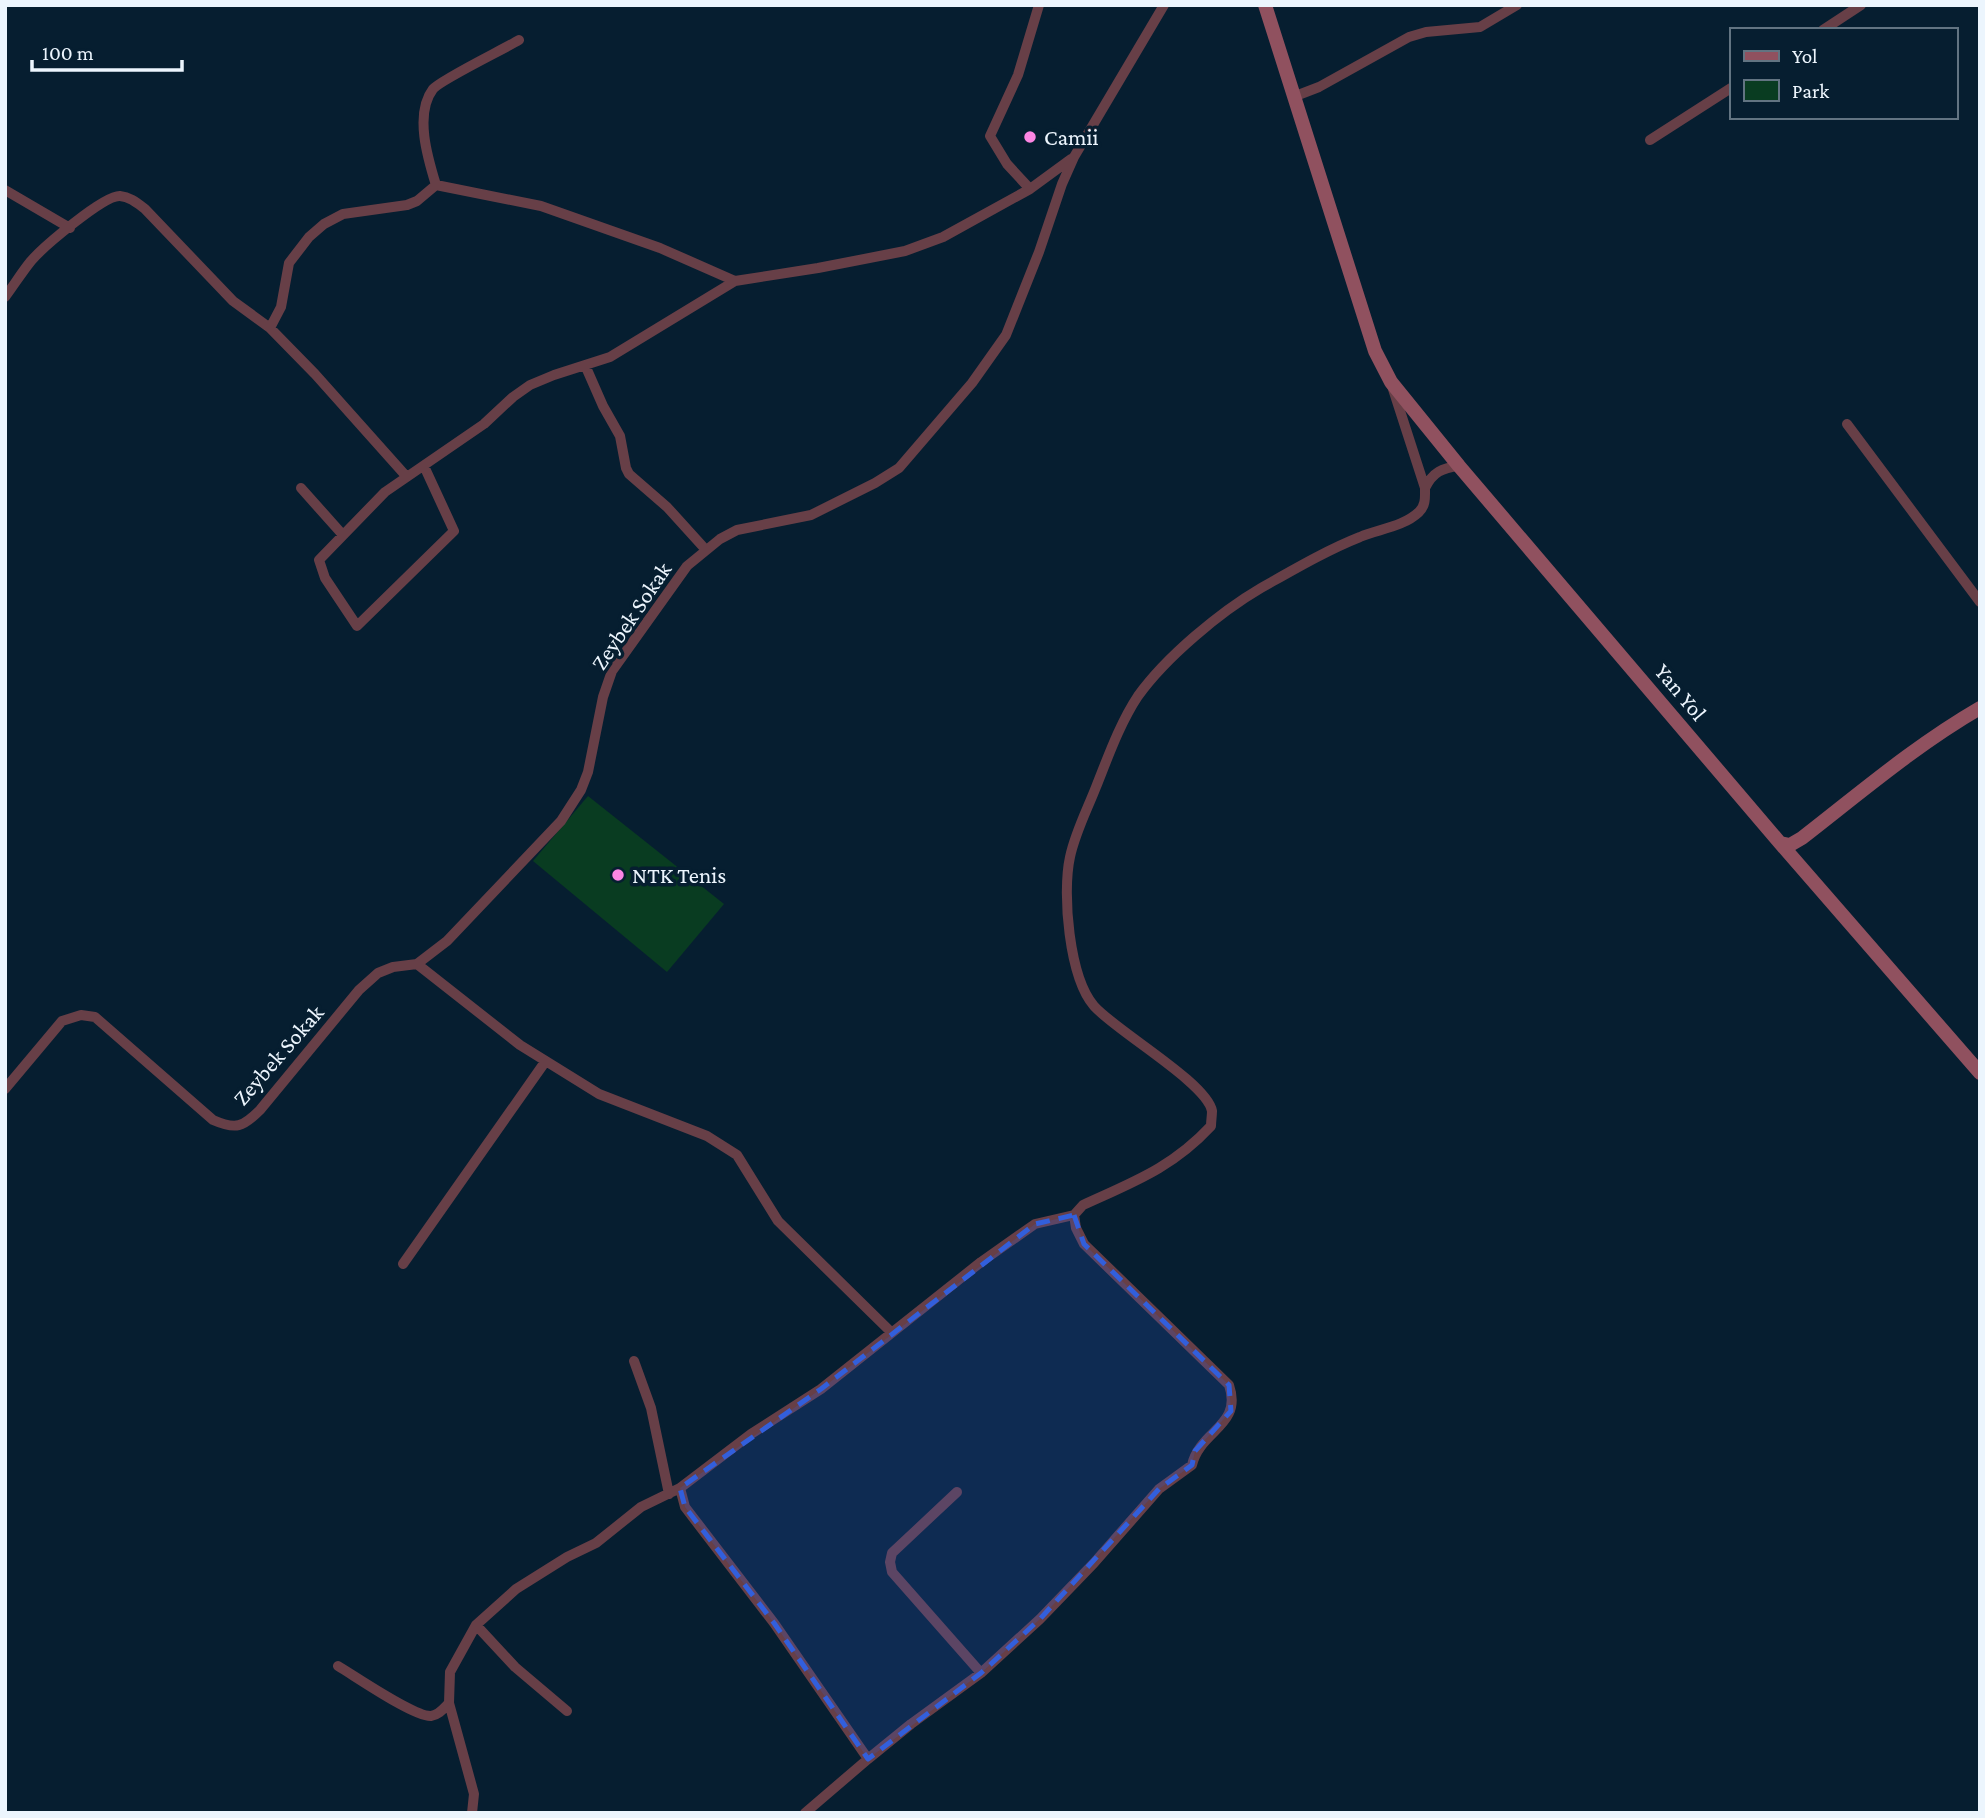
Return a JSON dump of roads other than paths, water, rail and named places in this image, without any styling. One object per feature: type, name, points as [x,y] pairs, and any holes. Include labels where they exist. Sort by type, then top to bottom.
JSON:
[{"type":"street","points":[[1030,189],[1007,164],[990,136],[1018,75],[1039,5]]},
{"type":"street","name":"Zeybek Sokak","points":[[5,1089],[62,1021],[81,1015],[95,1017],[213,1120],[229,1127],[243,1125],[260,1110],[378,973],[393,967],[417,964],[447,941],[573,805],[588,772],[603,697],[612,671],[687,566],[737,530],[811,515],[845,500],[899,468],[972,383],[1006,335],[1074,157],[1164,5]]},
{"type":"street","name":"Yan Yol","points":[[1265,5],[1375,351],[1391,382],[1459,466],[1780,843],[1980,1073]]},
{"type":"street","points":[[1293,97],[1319,87],[1409,37],[1426,32],[1480,27],[1517,5]]},
{"type":"street","points":[[1826,28],[1861,5]]},
{"type":"street","points":[[436,185],[423,141],[426,103],[434,88],[519,40]]},
{"type":"street","points":[[1650,140],[1730,89]]},
{"type":"street","points":[[424,466],[454,531],[357,626],[325,578],[319,559],[386,492],[484,424],[530,385],[610,357],[735,281],[905,251],[943,237],[1030,189],[1074,157]]},
{"type":"street","points":[[436,185],[541,206],[660,248],[735,281]]},
{"type":"street","points":[[270,328],[281,307],[289,263],[309,237],[324,224],[343,214],[407,205],[430,192],[436,185]]},
{"type":"street","points":[[5,190],[69,228]]},
{"type":"street","points":[[5,297],[33,259],[96,206],[112,197],[122,196],[132,200],[145,209],[233,301],[270,328],[316,374],[406,476]]},
{"type":"street","points":[[585,365],[620,436],[629,474],[667,508],[706,550]]},
{"type":"street","points":[[472,1813],[474,1794],[449,1703],[450,1672],[476,1625],[516,1589],[567,1557],[596,1543],[641,1507],[680,1488],[751,1434],[821,1389],[981,1262],[1035,1224],[1074,1215],[1083,1205],[1164,1167],[1191,1148],[1211,1126],[1212,1109],[1200,1091],[1093,1005],[1082,986],[1072,947],[1066,893],[1070,856],[1115,740],[1138,697],[1163,667],[1225,612],[1260,588],[1360,537],[1406,521],[1424,505],[1425,488],[1391,382]]},
{"type":"street","points":[[1847,424],[1976,591],[1980,601]]},
{"type":"street","points":[[1425,488],[1431,477],[1444,468],[1459,466]]},
{"type":"street","points":[[301,488],[342,534]]},
{"type":"street","points":[[1780,843],[1790,845],[1802,838],[1916,750],[1980,708]]},
{"type":"street","points":[[417,964],[545,1062],[598,1094],[707,1136],[737,1155],[778,1221],[891,1332]]},
{"type":"street","points":[[403,1264],[545,1062]]},
{"type":"street","points":[[805,1813],[911,1724],[981,1673],[1040,1619],[1159,1489],[1192,1465],[1195,1451],[1231,1411],[1233,1397],[1229,1385],[1084,1244],[1076,1228],[1074,1215]]},
{"type":"street","points":[[634,1361],[651,1408],[669,1494]]},
{"type":"street","points":[[680,1488],[685,1507],[774,1623],[868,1759]]},
{"type":"street","points":[[957,1492],[892,1553],[890,1562],[892,1572],[981,1673]]},
{"type":"street","points":[[476,1625],[515,1667],[567,1712]]},
{"type":"street","points":[[338,1665],[416,1712],[431,1716],[441,1712],[449,1703]]},
{"type":"place","name":"Camii","points":[[1030,137]]},
{"type":"place","name":"NTK Tenis","points":[[618,875]]}]
